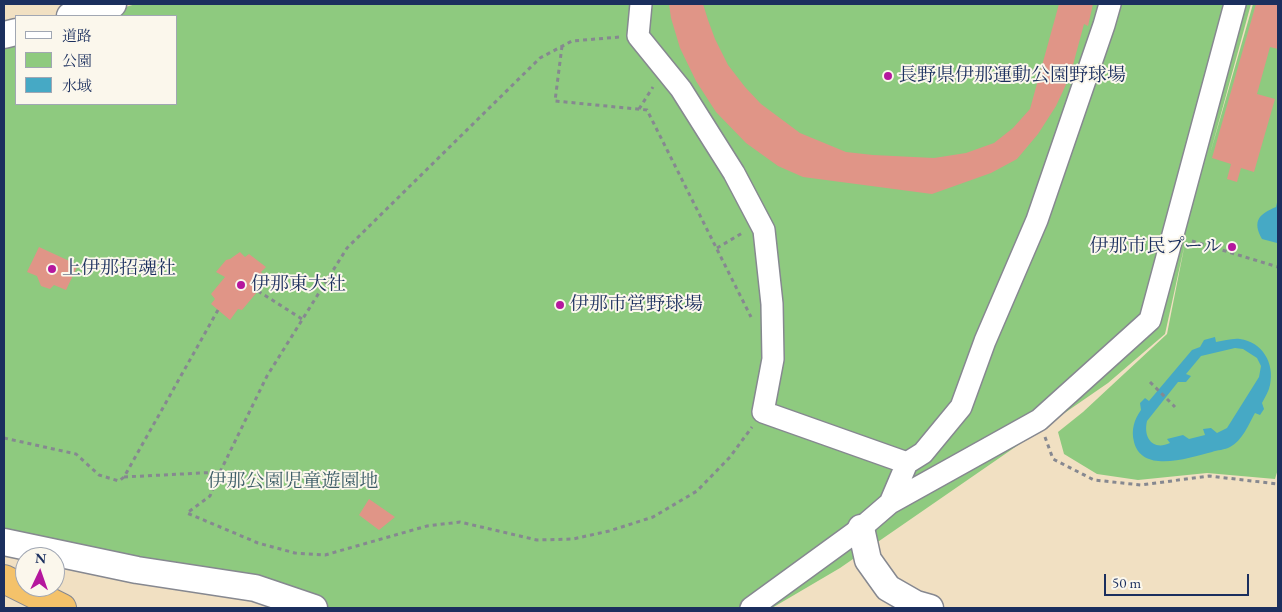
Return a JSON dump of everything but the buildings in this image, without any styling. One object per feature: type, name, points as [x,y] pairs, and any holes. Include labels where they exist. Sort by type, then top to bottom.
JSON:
[{"type":"highway","points":[[4,579],[62,608]]},
{"type":"street","points":[[74,15],[113,4]]},
{"type":"street","points":[[641,4],[638,36],[681,89],[734,173],[764,230],[772,304],[773,359],[763,412],[907,463]]},
{"type":"street","points":[[890,503],[907,463],[923,452],[960,407],[985,342],[1037,220],[1110,4]]},
{"type":"street","points":[[751,608],[861,528],[890,503],[1039,420],[1150,320],[1235,4]]},
{"type":"street","points":[[861,528],[868,560],[888,588],[916,604],[930,608]]},
{"type":"street","points":[[4,542],[137,570],[255,588],[314,608]]},
{"type":"path","points":[[638,36],[572,41],[540,58],[347,248],[267,376],[210,496],[187,513],[258,543],[295,553],[325,555],[427,526],[460,522],[537,540],[573,539],[609,531],[653,517],[697,491],[730,457],[763,412]]},
{"type":"path","points":[[562,46],[555,100],[647,110],[754,324]]},
{"type":"path","points":[[639,109],[665,69]]},
{"type":"path","points":[[717,248],[760,222]]},
{"type":"path","points":[[1172,235],[1278,267]]},
{"type":"path","points":[[258,291],[302,319]]},
{"type":"path","points":[[4,438],[76,454],[99,475],[119,481],[124,477],[218,310]]},
{"type":"path","points":[[1150,382],[1175,407]]},
{"type":"path","points":[[1039,420],[1053,459],[1094,480],[1141,485],[1209,476],[1278,484]]},
{"type":"path","points":[[124,477],[220,472]]},
{"type":"green space","name":"伊那公園児童遊園地","points":[[136,4],[1251,4],[1210,154],[1253,4],[1278,4],[1278,469],[1275,479],[1207,473],[1138,480],[1097,474],[1064,454],[1058,432],[1083,412],[1167,334],[1185,243],[1165,334],[1108,383],[840,568],[772,608],[284,608],[251,597],[65,559],[65,547],[15,548],[4,546],[4,43],[15,40],[15,105],[178,105],[178,15],[98,15]]},
{"type":"water","points":[[1278,198],[1277,243],[1262,239],[1258,223],[1261,215],[1276,207]]},
{"type":"water","points":[[1215,337],[1216,342],[1240,339],[1255,344],[1260,349],[1269,362],[1271,369],[1269,390],[1262,403],[1264,409],[1260,415],[1255,413],[1242,437],[1228,448],[1179,460],[1156,461],[1146,458],[1139,452],[1133,438],[1134,425],[1141,410],[1140,403],[1145,398],[1149,401],[1192,350],[1200,347],[1204,340]],"holes":[[[1235,348],[1243,349],[1257,358],[1261,366],[1259,377],[1227,428],[1217,433],[1211,428],[1203,429],[1205,435],[1189,439],[1183,435],[1167,439],[1170,443],[1164,445],[1154,444],[1148,438],[1147,421],[1178,382],[1186,382],[1191,376],[1186,374],[1201,356]]]},
{"type":"place","name":"長野県伊那運動公園野球場","points":[[888,76]]},
{"type":"place","name":"伊那市民プール","points":[[1232,247]]},
{"type":"place","name":"上伊那招魂社","points":[[52,269]]},
{"type":"place","name":"伊那東大社","points":[[241,285]]},
{"type":"place","name":"伊那市営野球場","points":[[560,305]]}]
